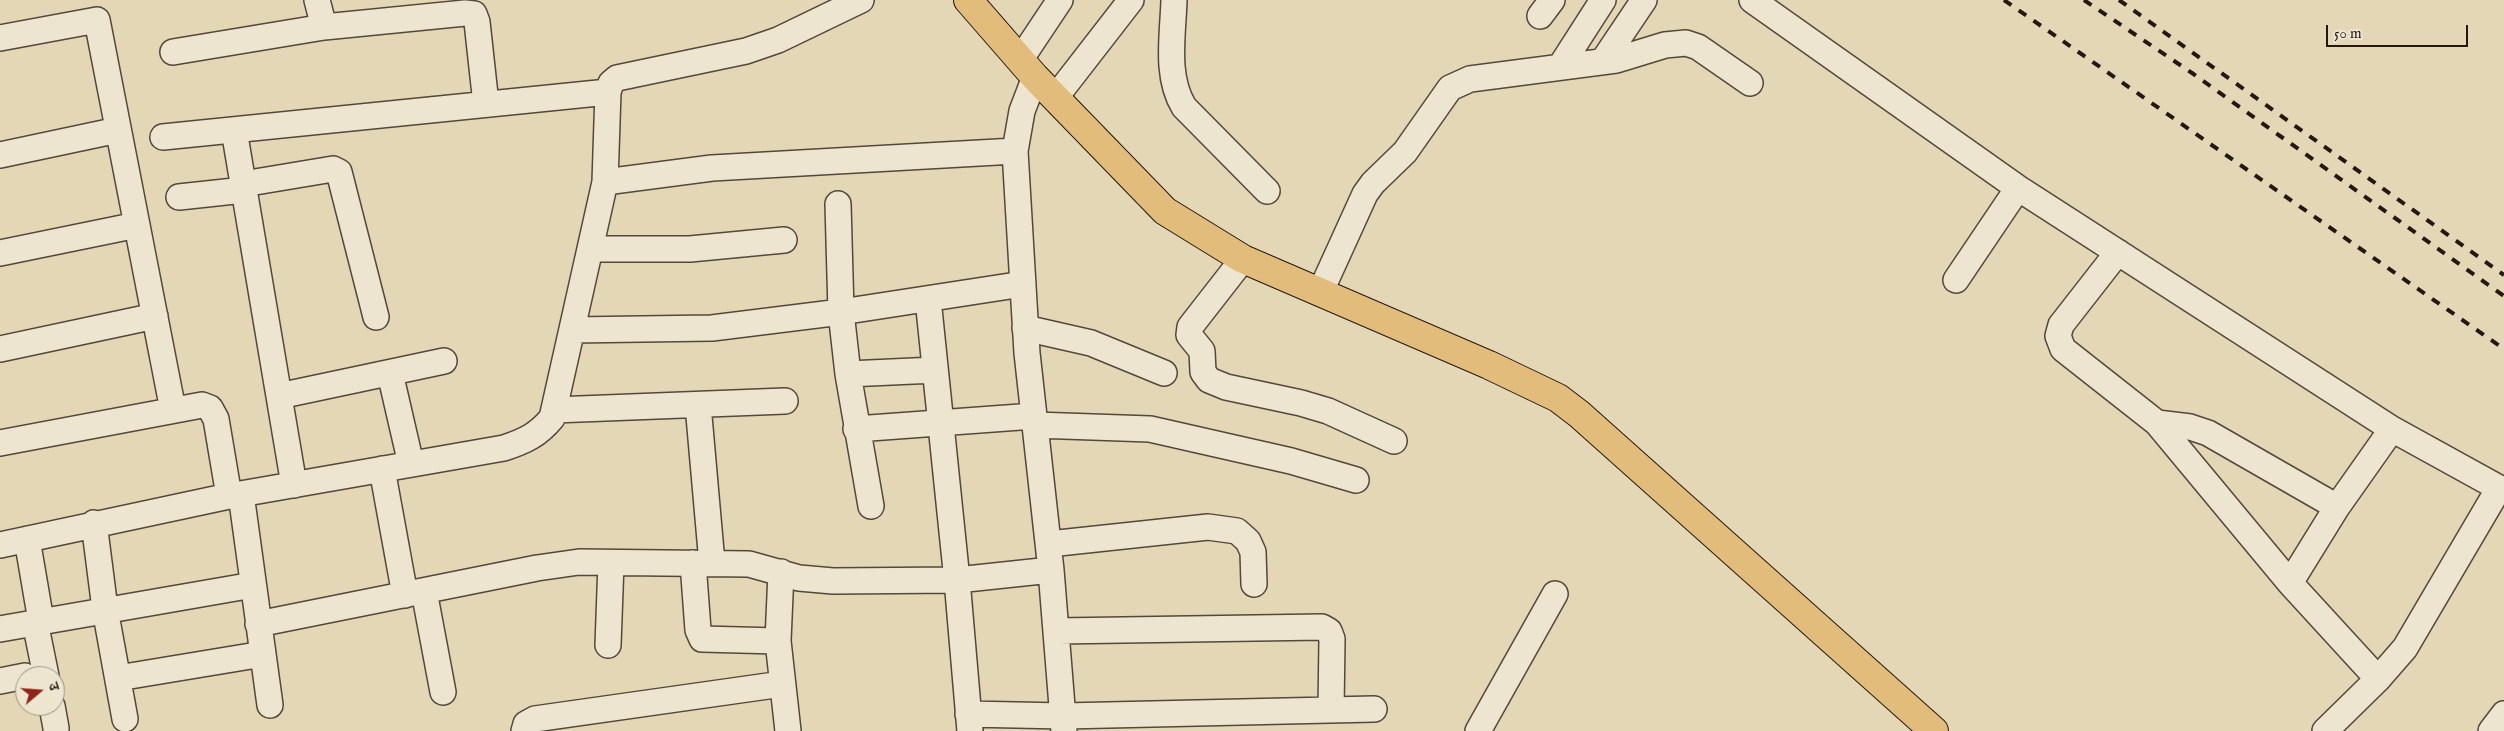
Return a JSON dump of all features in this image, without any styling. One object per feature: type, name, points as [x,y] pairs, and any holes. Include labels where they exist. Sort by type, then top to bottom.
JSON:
[{"type":"main road","points":[[968,0],[1055,98],[1165,211],[1243,259],[1489,365],[1558,398],[1579,414],[1934,731]]},
{"type":"street","points":[[317,0],[324,27]]},
{"type":"street","points":[[0,544],[235,495],[504,448],[527,441],[542,431],[552,418],[554,410],[606,182],[608,92],[611,83],[617,78],[746,51],[778,40],[860,0]]},
{"type":"street","points":[[1060,0],[1028,69],[1014,151],[1025,328],[1051,570],[1064,723]]},
{"type":"street","points":[[1055,98],[1131,0]]},
{"type":"street","points":[[1174,0],[1172,80],[1176,94],[1184,107],[1267,190]]},
{"type":"street","points":[[1560,67],[1603,0]]},
{"type":"street","points":[[1603,61],[1644,0]]},
{"type":"street","points":[[1752,0],[2018,188],[2392,429],[2502,489],[2405,648],[2378,679],[2325,731]]},
{"type":"street","points":[[173,52],[324,27],[465,13],[474,14],[477,22],[486,104]]},
{"type":"street","points":[[1,35],[97,20],[173,410]]},
{"type":"street","points":[[1320,293],[1358,207],[1373,183],[1397,161],[1450,88],[1459,82],[1484,76],[1616,60],[1666,46],[1686,43],[1698,47],[1750,83]]},
{"type":"street","points":[[163,137],[608,92]]},
{"type":"street","points":[[0,155],[118,130]]},
{"type":"street","points":[[234,130],[294,484]]},
{"type":"street","points":[[606,182],[712,168],[1014,151]]},
{"type":"street","points":[[179,197],[244,187],[333,169],[340,172],[376,317]]},
{"type":"street","points":[[1956,280],[2018,188]]},
{"type":"street","points":[[838,204],[842,312],[848,374],[870,506]]},
{"type":"street","points":[[0,253],[137,225]]},
{"type":"street","points":[[590,250],[690,250],[784,240]]},
{"type":"street","points":[[2118,252],[2061,325],[2058,336],[2063,349],[2157,423],[2290,583],[2378,679]]},
{"type":"street","points":[[1243,259],[1190,327],[1189,335],[1202,351],[1203,372],[1209,380],[1226,386],[1301,402],[1328,411],[1394,441]]},
{"type":"street","points":[[572,330],[712,328],[842,312],[1023,284]]},
{"type":"street","points":[[928,299],[957,580],[969,723],[1064,723],[1374,709]]},
{"type":"street","points":[[0,349],[155,316]]},
{"type":"street","points":[[1025,328],[1091,343],[1164,372]]},
{"type":"street","points":[[279,396],[444,362]]},
{"type":"street","points":[[848,374],[936,370]]},
{"type":"street","points":[[390,373],[410,464]]},
{"type":"street","points":[[554,410],[785,401]]},
{"type":"street","points":[[0,443],[202,405],[210,408],[216,420],[235,495],[253,585],[270,705]]},
{"type":"street","points":[[698,405],[703,563],[698,630],[702,639],[778,641]]},
{"type":"street","points":[[856,429],[941,423],[1035,420],[1150,429],[1264,455],[1356,480]]},
{"type":"street","points":[[2157,423],[2190,427],[2208,433],[2337,507]]},
{"type":"street","points":[[2290,583],[2337,507],[2392,429]]},
{"type":"street","points":[[382,469],[443,692]]},
{"type":"street","points":[[94,523],[105,609],[125,719]]},
{"type":"street","points":[[1048,544],[1208,528],[1237,531],[1248,540],[1253,552],[1254,584]]},
{"type":"street","points":[[27,539],[38,622],[36,666]]},
{"type":"street","points":[[258,624],[537,568],[579,562],[749,564],[799,578],[833,581],[957,580],[1051,570]]},
{"type":"street","points":[[608,645],[611,562]]},
{"type":"street","points":[[781,572],[778,641],[788,731]]},
{"type":"street","points":[[0,629],[105,609],[253,585]]},
{"type":"street","points":[[1478,731],[1554,594]]},
{"type":"street","points":[[1057,631],[1322,627],[1329,631],[1332,639],[1331,710]]},
{"type":"street","points":[[118,678],[263,654]]},
{"type":"street","points":[[0,681],[15,678]]},
{"type":"street","points":[[524,731],[526,724],[535,719],[782,684]]},
{"type":"street","points":[[2491,731],[2504,714]]},
{"type":"railway","points":[[2004,0],[2504,349]]},
{"type":"railway","points":[[2084,0],[2192,73],[2504,296]]},
{"type":"railway","points":[[2119,0],[2504,275]]}]
